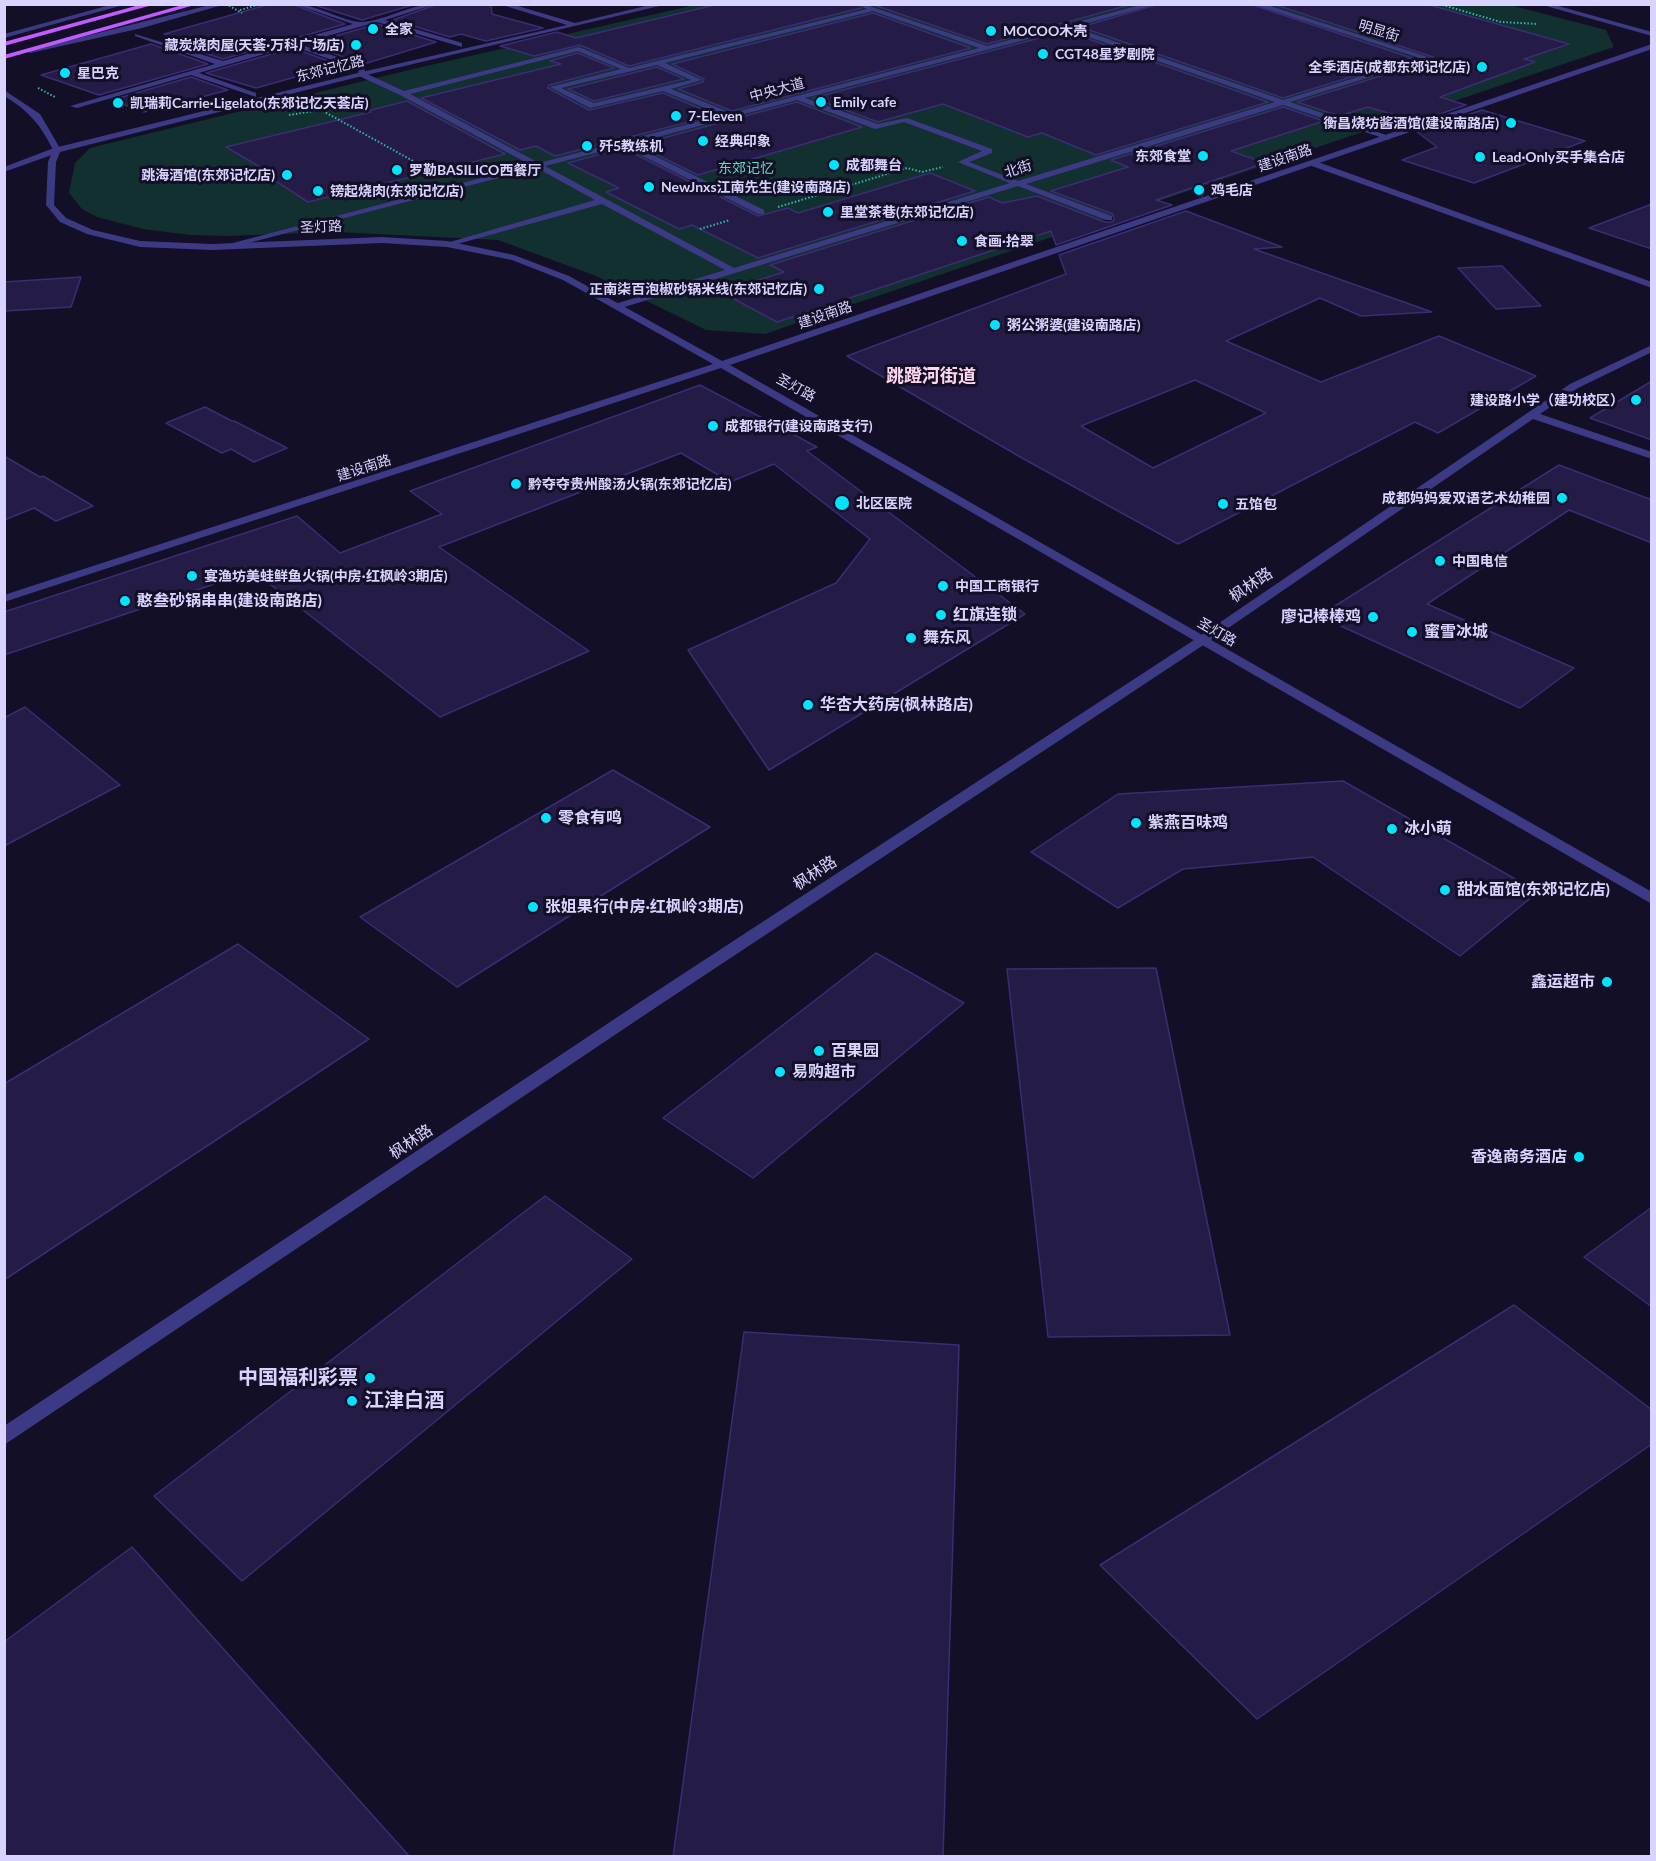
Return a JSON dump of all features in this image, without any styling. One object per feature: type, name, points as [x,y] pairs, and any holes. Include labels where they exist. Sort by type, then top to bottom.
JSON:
[{"type":"main road","points":[[4,44],[153,4]]},
{"type":"main road","points":[[4,57],[195,4]]},
{"type":"street","points":[[4,36],[124,4]]},
{"type":"street","points":[[30,51],[142,26],[224,4]]},
{"type":"street","points":[[297,4],[362,25]]},
{"type":"street","points":[[74,106],[433,4]]},
{"type":"street","points":[[502,4],[576,25]]},
{"type":"street","name":"东郊记忆路","points":[[4,170],[57,150],[362,74],[665,4]]},
{"type":"street","points":[[861,4],[987,48]]},
{"type":"street","name":"中央大道","points":[[232,246],[1154,4]]},
{"type":"street","name":"明显街","points":[[1255,4],[1427,58]]},
{"type":"street","points":[[1542,4],[1652,34]]},
{"type":"street","points":[[658,63],[698,80],[593,106],[554,87],[874,9]]},
{"type":"street","points":[[378,20],[459,45]]},
{"type":"street","points":[[1066,27],[1386,138]]},
{"type":"street","points":[[137,34],[224,64]]},
{"type":"street","points":[[292,44],[361,68],[362,74],[403,93],[733,271]]},
{"type":"street","name":"建设南路","points":[[4,599],[228,528],[721,364],[1652,46]]},
{"type":"street","points":[[403,93],[579,49],[628,70]]},
{"type":"street","name":"北街","points":[[618,306],[1427,58]]},
{"type":"street","points":[[192,73],[252,94]]},
{"type":"street","points":[[664,89],[731,115]]},
{"type":"street","points":[[4,92],[26,105],[45,122],[57,150]]},
{"type":"street","points":[[799,98],[878,128],[904,120],[989,152],[962,162]]},
{"type":"street","points":[[624,144],[761,212]]},
{"type":"street","name":"圣灯路","points":[[57,150],[52,162],[51,205],[63,220],[90,232],[140,244],[232,246],[382,240],[447,244],[514,258],[566,278],[831,424],[1201,641],[1652,899]]},
{"type":"street","points":[[962,162],[1109,218]]},
{"type":"street","points":[[1312,163],[1652,285]]},
{"type":"street","points":[[447,244],[602,201]]},
{"type":"street","name":"枫林路","points":[[4,1437],[646,1006],[1201,641],[1574,386],[1652,348]]},
{"type":"street","points":[[1532,415],[1652,456]]},
{"type":"path","points":[[224,4],[242,13]]},
{"type":"path","points":[[237,11],[261,4]]},
{"type":"path","points":[[1439,4],[1501,22],[1548,25]]},
{"type":"path","points":[[403,93],[321,110],[460,187]]},
{"type":"path","points":[[671,237],[907,168],[922,172],[962,162]]},
{"type":"green space","name":"东郊记忆","points":[[695,5],[1510,5],[1606,30],[1614,47],[765,334],[706,330],[596,276],[498,240],[336,232],[190,235],[143,229],[97,217],[82,209],[69,193],[75,163],[90,148],[413,69]]},
{"type":"building","points":[[270,4],[292,4],[345,24],[223,59],[163,40],[174,37],[164,34]]},
{"type":"building","points":[[311,4],[416,4],[362,20]]},
{"type":"building","points":[[438,4],[491,4],[492,14],[543,28],[486,41],[461,34],[450,37],[393,20]]},
{"type":"building","points":[[719,4],[861,4],[861,8],[629,66],[580,45],[534,56],[500,46],[557,32],[576,38]]},
{"type":"building","points":[[871,4],[1133,4],[987,44]]},
{"type":"building","points":[[1159,4],[1250,4],[1412,58],[1283,98],[1081,27]]},
{"type":"building","points":[[1273,4],[1426,4],[1569,44],[1524,59],[1535,62],[1440,97],[1466,105],[1408,125],[1395,115],[1368,107],[1339,116],[1297,102],[1432,60],[1433,57]]},
{"type":"building","points":[[873,13],[971,48],[732,111],[678,89],[703,82],[704,79],[672,64]]},
{"type":"building","points":[[377,24],[436,42],[364,64],[307,44]]},
{"type":"building","points":[[1066,31],[1268,102],[1096,155],[1042,133],[1028,137],[943,104],[878,122],[813,98]]},
{"type":"building","points":[[151,44],[208,64],[99,95],[41,75]]},
{"type":"building","points":[[292,48],[349,68],[309,81],[299,76],[256,88],[206,73]]},
{"type":"building","points":[[578,53],[614,68],[549,85],[548,88],[589,110],[663,93],[716,115],[555,156],[536,146],[520,150],[421,98],[561,64],[550,61]]},
{"type":"building","points":[[657,67],[684,79],[594,101],[568,89]]},
{"type":"building","points":[[191,77],[228,90],[144,112],[112,100]]},
{"type":"building","points":[[407,101],[505,154],[308,202],[262,172],[267,171],[226,147],[371,112],[367,111]]},
{"type":"building","points":[[797,102],[862,127],[698,175],[637,145]]},
{"type":"building","points":[[1283,107],[1324,121],[1231,151],[1265,163],[1156,200],[1172,205],[1056,245],[1051,231],[777,322],[721,292],[784,272],[770,265],[989,197],[1002,203],[1037,196],[1105,222],[1112,222],[1113,214],[1051,191],[1128,167],[1111,160]]},
{"type":"building","points":[[1482,110],[1585,141],[1474,183],[1402,160],[1437,147],[1417,132]]},
{"type":"building","points":[[623,148],[758,216],[788,208],[798,213],[930,173],[975,191],[758,258],[692,225],[679,229],[606,192],[619,188],[568,163]]},
{"type":"building","points":[[1652,204],[1652,249],[1589,228]]},
{"type":"building","points":[[1186,211],[1282,247],[1254,249],[1432,312],[1361,316],[1320,298],[1226,341],[1321,382],[1439,336],[1536,376],[1438,433],[1415,422],[1178,544],[1022,458],[847,356],[1066,274],[1059,255]],"holes":[[[1195,380],[1266,413],[1153,468],[1081,426]]]},
{"type":"building","points":[[1502,266],[1541,306],[1496,309],[1458,268]]},
{"type":"building","points":[[81,277],[71,307],[4,311],[4,282]]},
{"type":"building","name":"建设路小学（建功校区）","points":[[1652,381],[1652,440],[1590,418]]},
{"type":"building","points":[[700,385],[817,447],[807,451],[1025,614],[769,770],[688,650],[836,583],[870,539],[774,464],[730,482],[681,453],[439,547],[589,651],[440,717],[253,571],[4,655],[4,612],[297,516],[340,553],[442,514],[410,491]]},
{"type":"building","points":[[205,407],[287,448],[254,462],[231,449],[222,453],[166,423]]},
{"type":"building","points":[[4,456],[93,506],[56,521],[34,508],[4,520]]},
{"type":"building","points":[[1559,465],[1652,500],[1652,543],[1569,510],[1427,604],[1574,668],[1520,708],[1319,616]]},
{"type":"building","points":[[25,707],[120,785],[4,846],[4,718]]},
{"type":"building","points":[[613,770],[710,827],[457,987],[360,917]]},
{"type":"building","points":[[1343,781],[1538,892],[1460,956],[1313,857],[1183,869],[1118,908],[1031,852],[1118,794]]},
{"type":"building","points":[[238,944],[369,1039],[4,1280],[4,1084]]},
{"type":"building","points":[[876,953],[964,1003],[753,1178],[663,1118]]},
{"type":"building","points":[[1156,968],[1230,1335],[1048,1337],[1007,969]]},
{"type":"building","points":[[545,1196],[632,1259],[242,1581],[154,1496]]},
{"type":"building","points":[[1652,1207],[1652,1307],[1584,1257]]},
{"type":"building","points":[[1514,1305],[1652,1410],[1652,1444],[1257,1719],[1100,1565]]},
{"type":"building","points":[[744,1332],[959,1345],[943,1857],[673,1857]]},
{"type":"building","points":[[132,1547],[410,1857],[4,1857],[4,1642]]},
{"type":"place","name":"全家","points":[[373,29]]},
{"type":"place","name":"MOCOO木壳","points":[[991,31]]},
{"type":"place","name":"藏炭烧肉屋(天荟·万科广场店)","points":[[356,45]]},
{"type":"place","name":"CGT48星梦剧院","points":[[1043,54]]},
{"type":"place","name":"全季酒店(成都东郊记忆店)","points":[[1482,67]]},
{"type":"place","name":"星巴克","points":[[65,73]]},
{"type":"place","name":"Emily cafe","points":[[821,102]]},
{"type":"place","name":"凯瑞莉Carrie·Ligelato(东郊记忆天荟店)","points":[[118,103]]},
{"type":"place","name":"7-Eleven","points":[[676,116]]},
{"type":"place","name":"衡昌烧坊酱酒馆(建设南路店)","points":[[1511,123]]},
{"type":"place","name":"经典印象","points":[[703,141]]},
{"type":"place","name":"歼5教练机","points":[[587,146]]},
{"type":"place","name":"东郊食堂","points":[[1203,156]]},
{"type":"place","name":"Lead·Only买手集合店","points":[[1480,157]]},
{"type":"place","name":"成都舞台","points":[[834,165]]},
{"type":"place","name":"罗勒BASILICO西餐厅","points":[[397,170]]},
{"type":"place","name":"跳海酒馆(东郊记忆店)","points":[[287,175]]},
{"type":"place","name":"NewJnxs江南先生(建设南路店)","points":[[649,187]]},
{"type":"place","name":"鸡毛店","points":[[1199,190]]},
{"type":"place","name":"镑起烧肉(东郊记忆店)","points":[[318,191]]},
{"type":"place","name":"里堂茶巷(东郊记忆店)","points":[[828,212]]},
{"type":"place","name":"食画·拾翠","points":[[962,241]]},
{"type":"place","name":"正南柒百泡椒砂锅米线(东郊记忆店)","points":[[819,289]]},
{"type":"place","name":"粥公粥婆(建设南路店)","points":[[995,325]]},
{"type":"place","name":"建设路小学（建功校区）","points":[[1636,400]]},
{"type":"place","name":"成都银行(建设南路支行)","points":[[713,426]]},
{"type":"place","name":"黔夺夺贵州酸汤火锅(东郊记忆店)","points":[[516,484]]},
{"type":"place","name":"成都妈妈爱双语艺术幼稚园","points":[[1562,498]]},
{"type":"place","name":"北区医院","points":[[842,503]]},
{"type":"place","name":"五馅包","points":[[1223,504]]},
{"type":"place","name":"中国电信","points":[[1440,561]]},
{"type":"place","name":"宴渔坊美蛙鲜鱼火锅(中房·红枫岭3期店)","points":[[192,576]]},
{"type":"place","name":"中国工商银行","points":[[943,586]]},
{"type":"place","name":"憨叁砂锅串串(建设南路店)","points":[[125,601]]},
{"type":"place","name":"红旗连锁","points":[[941,615]]},
{"type":"place","name":"廖记棒棒鸡","points":[[1373,617]]},
{"type":"place","name":"蜜雪冰城","points":[[1412,632]]},
{"type":"place","name":"舞东风","points":[[911,638]]},
{"type":"place","name":"华杏大药房(枫林路店)","points":[[808,705]]},
{"type":"place","name":"零食有鸣","points":[[546,818]]},
{"type":"place","name":"紫燕百味鸡","points":[[1136,823]]},
{"type":"place","name":"冰小萌","points":[[1392,829]]},
{"type":"place","name":"甜水面馆(东郊记忆店)","points":[[1445,890]]},
{"type":"place","name":"张姐果行(中房·红枫岭3期店)","points":[[533,907]]},
{"type":"place","name":"鑫运超市","points":[[1607,982]]},
{"type":"place","name":"百果园","points":[[819,1051]]},
{"type":"place","name":"易购超市","points":[[780,1072]]},
{"type":"place","name":"香逸商务酒店","points":[[1579,1157]]},
{"type":"place","name":"中国福利彩票","points":[[370,1378]]},
{"type":"place","name":"江津白酒","points":[[352,1401]]},
{"type":"district","name":"跳蹬河街道","points":[[931,376]]}]
